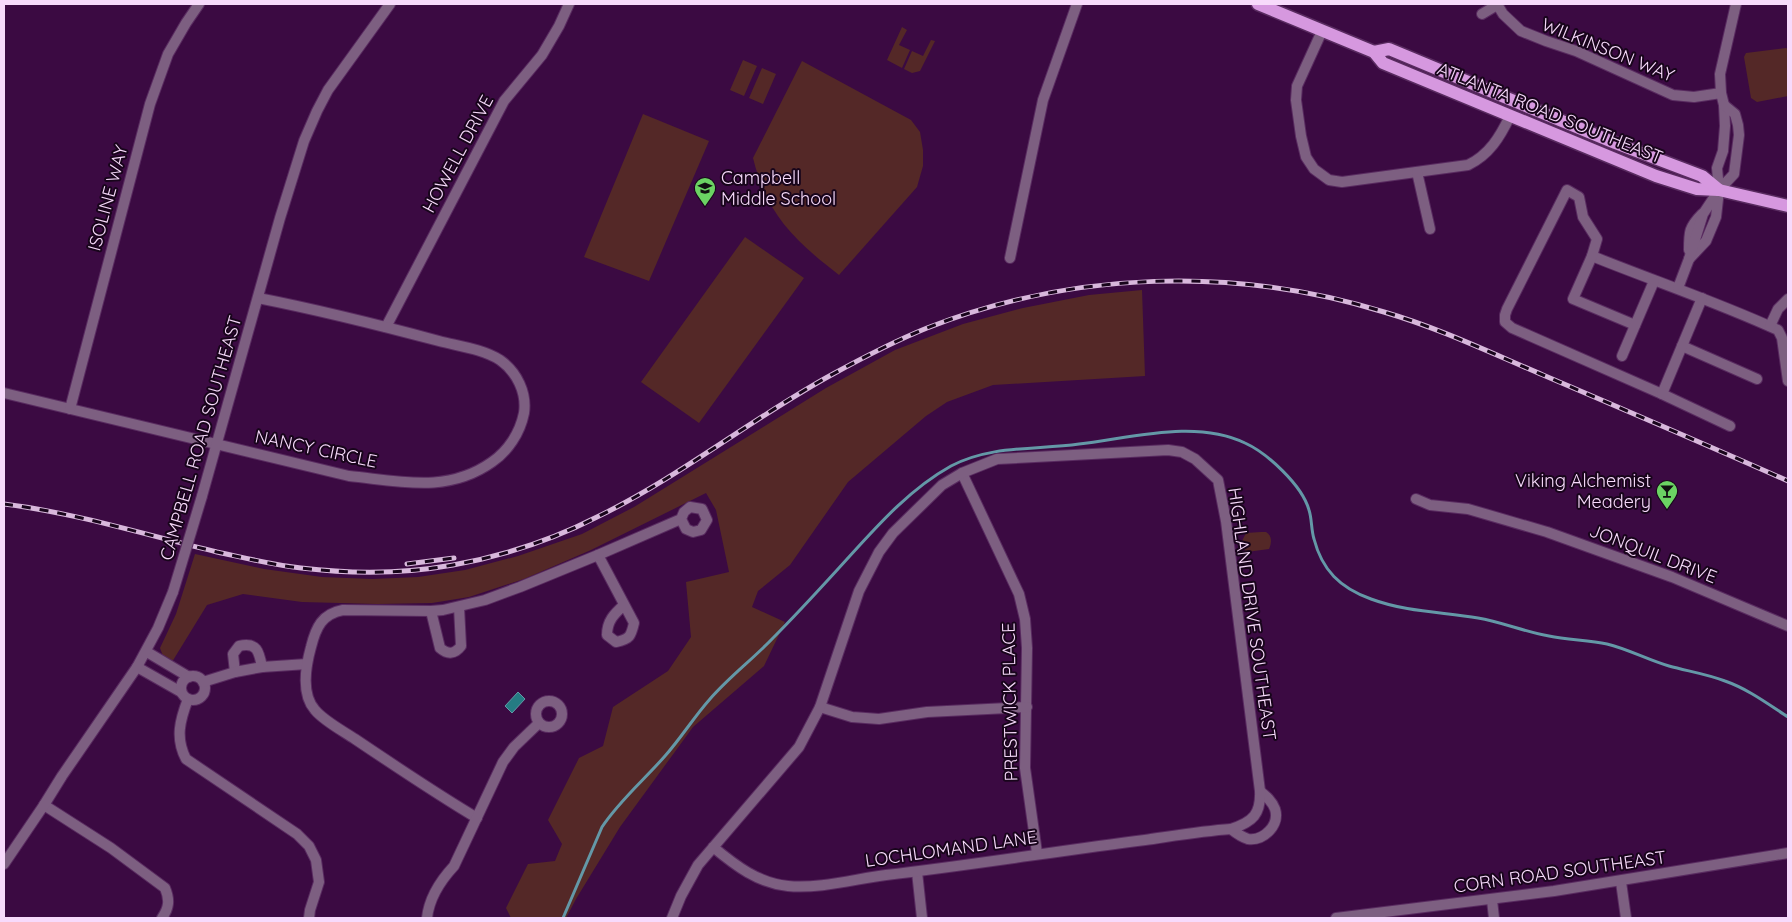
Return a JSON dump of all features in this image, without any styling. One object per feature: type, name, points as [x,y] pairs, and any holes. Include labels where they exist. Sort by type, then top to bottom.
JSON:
[{"type":"main road","name":"ATLANTA ROAD SOUTHEAST","points":[[1258,4],[1374,52],[1383,63],[1656,176],[1697,189],[1719,190],[1788,206]]},
{"type":"main road","name":"ATLANTA ROAD SOUTHEAST","points":[[1374,52],[1389,50],[1615,143],[1702,176],[1719,190]]},
{"type":"street","name":"ISOLINE WAY","points":[[70,409],[134,159],[152,97],[168,54],[199,4]]},
{"type":"street","name":"CAMPBELL ROAD SOUTHEAST","points":[[4,864],[147,652],[173,592],[217,444],[280,218],[310,125],[328,90],[390,4]]},
{"type":"street","name":"HOWELL DRIVE","points":[[386,327],[500,108],[507,96],[542,55],[569,4]]},
{"type":"street","points":[[1010,258],[1043,100],[1077,4]]},
{"type":"street","points":[[1482,14],[1497,4]]},
{"type":"street","name":"WILKINSON WAY","points":[[1497,4],[1511,24],[1521,31],[1576,51],[1673,94],[1694,97],[1721,93]]},
{"type":"street","points":[[1689,258],[1706,241],[1716,217],[1719,190],[1717,168],[1725,139],[1724,105],[1720,74],[1736,4]]},
{"type":"street","points":[[1322,30],[1297,86],[1296,100],[1306,158],[1314,169],[1330,180],[1342,182],[1468,165],[1479,160],[1491,149],[1510,116]]},
{"type":"street","points":[[1678,288],[1703,214],[1719,190],[1734,174],[1739,135],[1735,114],[1724,105]]},
{"type":"street","points":[[1417,172],[1430,229]]},
{"type":"street","points":[[1635,325],[1573,299],[1592,256],[1597,238],[1583,217],[1579,197],[1567,190],[1507,309],[1505,322],[1512,328],[1730,426]]},
{"type":"street","points":[[1592,256],[1654,281],[1678,288],[1778,330],[1782,338],[1788,381]]},
{"type":"street","points":[[1622,356],[1654,281]]},
{"type":"street","name":"NANCY CIRCLE","points":[[4,393],[349,476],[420,483],[455,480],[485,467],[500,456],[515,436],[523,415],[524,396],[516,376],[501,361],[492,356],[386,327],[258,298]]},
{"type":"street","points":[[1662,394],[1702,298]]},
{"type":"street","points":[[1770,326],[1778,309],[1788,299]]},
{"type":"street","points":[[1682,346],[1756,379]]},
{"type":"street","name":"HIGHLAND DRIVE SOUTHEAST","points":[[672,918],[694,870],[799,747],[820,707],[859,591],[880,552],[893,533],[942,485],[962,473],[998,459],[1168,450],[1182,452],[1195,459],[1218,480],[1226,521],[1261,803],[1255,816],[1245,825],[1231,830],[1205,832]]},
{"type":"street","name":"PRESTWICK PLACE","points":[[962,473],[1019,594],[1025,619],[1027,648],[1026,768],[1037,853]]},
{"type":"street","name":"JONQUIL DRIVE","points":[[1416,499],[1430,505],[1468,509],[1547,532],[1672,577],[1788,626]]},
{"type":"street","points":[[477,818],[373,752],[314,710],[307,692],[306,672],[312,642],[321,621],[332,612],[343,610],[430,611],[459,607],[520,587],[598,556],[681,519]]},
{"type":"street","points":[[598,556],[624,605]]},
{"type":"street","points":[[430,611],[440,648],[445,652],[452,653],[458,651],[461,646],[459,607]]},
{"type":"street","points":[[236,672],[233,654],[239,646],[244,645],[253,646],[256,649],[262,667]]},
{"type":"street","points":[[137,667],[185,696],[197,700],[200,698],[205,690],[203,682],[197,677],[189,676],[147,652]]},
{"type":"street","points":[[203,682],[236,672],[262,667],[307,664]]},
{"type":"street","points":[[189,676],[182,684],[185,696],[179,730],[179,738],[185,758],[297,834],[313,852],[319,882],[309,918]]},
{"type":"street","points":[[820,707],[852,717],[879,719],[928,712],[1027,708]]},
{"type":"street","points":[[426,918],[435,894],[454,866],[503,762],[514,747],[539,723]]},
{"type":"street","points":[[1231,830],[1250,839],[1258,838],[1270,831],[1276,820],[1275,809],[1270,799],[1260,790]]},
{"type":"street","points":[[44,805],[111,848],[165,888],[173,897],[162,918]]},
{"type":"street","name":"LOCHLOMAND LANE","points":[[713,847],[748,874],[766,882],[790,886],[813,885],[917,872],[1037,853],[1205,832]]},
{"type":"street","name":"CORN ROAD SOUTHEAST","points":[[1336,918],[1492,900],[1621,882],[1788,853]]},
{"type":"street","points":[[917,872],[922,918]]},
{"type":"street","points":[[1621,882],[1626,918]]},
{"type":"street","points":[[1492,900],[1494,918]]},
{"type":"shaded area","points":[[902,27],[907,30],[899,45],[910,50],[902,68],[887,60]]},
{"type":"shaded area","points":[[931,40],[935,41],[920,71],[912,73],[904,69],[912,51],[923,56]]},
{"type":"shaded area","points":[[1788,49],[1788,96],[1757,102],[1751,98],[1744,57],[1746,53]]},
{"type":"shaded area","points":[[743,60],[757,66],[744,96],[730,90]]},
{"type":"shaded area","points":[[802,61],[911,120],[920,132],[923,166],[917,187],[839,275],[809,250],[784,225],[766,195],[753,158]]},
{"type":"shaded area","points":[[762,68],[776,74],[763,104],[749,98]]},
{"type":"shaded area","points":[[643,114],[709,141],[649,281],[584,257]]},
{"type":"shaded area","points":[[745,237],[804,278],[699,423],[641,382]]},
{"type":"shaded area","points":[[1142,290],[1145,376],[993,385],[947,402],[926,416],[848,482],[790,565],[758,591],[752,607],[785,622],[764,666],[693,727],[620,827],[566,918],[511,918],[506,908],[528,864],[555,861],[562,844],[548,820],[579,758],[603,746],[613,707],[668,671],[691,637],[686,582],[729,572],[716,510],[706,493],[591,550],[524,579],[469,597],[432,603],[377,604],[302,602],[243,594],[207,605],[172,662],[163,656],[160,648],[176,614],[195,554],[264,569],[322,577],[372,579],[418,577],[465,570],[518,556],[582,534],[634,507],[826,388],[895,350],[963,324],[1023,308],[1089,295]]},
{"type":"shaded area","points":[[1266,532],[1271,542],[1269,549],[1247,552],[1242,548],[1241,543],[1246,533]]},
{"type":"shaded area","points":[[518,692],[525,699],[512,713],[505,706]]},
{"type":"waterway","points":[[563,918],[602,827],[624,799],[671,749],[717,691],[781,630],[890,513],[919,487],[951,466],[966,459],[998,451],[1063,446],[1163,432],[1206,432],[1226,436],[1245,443],[1263,454],[1291,480],[1305,500],[1311,517],[1312,532],[1317,550],[1327,569],[1341,583],[1360,595],[1397,607],[1478,618],[1540,634],[1615,646],[1661,664],[1711,676],[1733,684],[1758,697],[1788,717]]},
{"type":"railway","points":[[4,504],[58,513],[217,552],[291,567],[377,572],[453,565],[527,546],[563,533],[597,517],[658,484],[803,391],[868,355],[927,328],[982,309],[1039,295],[1096,286],[1154,281],[1213,282],[1271,287],[1328,297],[1404,318],[1465,341],[1788,481]]},
{"type":"railway","points":[[407,564],[454,558]]},
{"type":"place","name":"Campbell Middle School","points":[[705,207]]},
{"type":"place","name":"Viking Alchemist Meadery","points":[[1667,510]]}]
